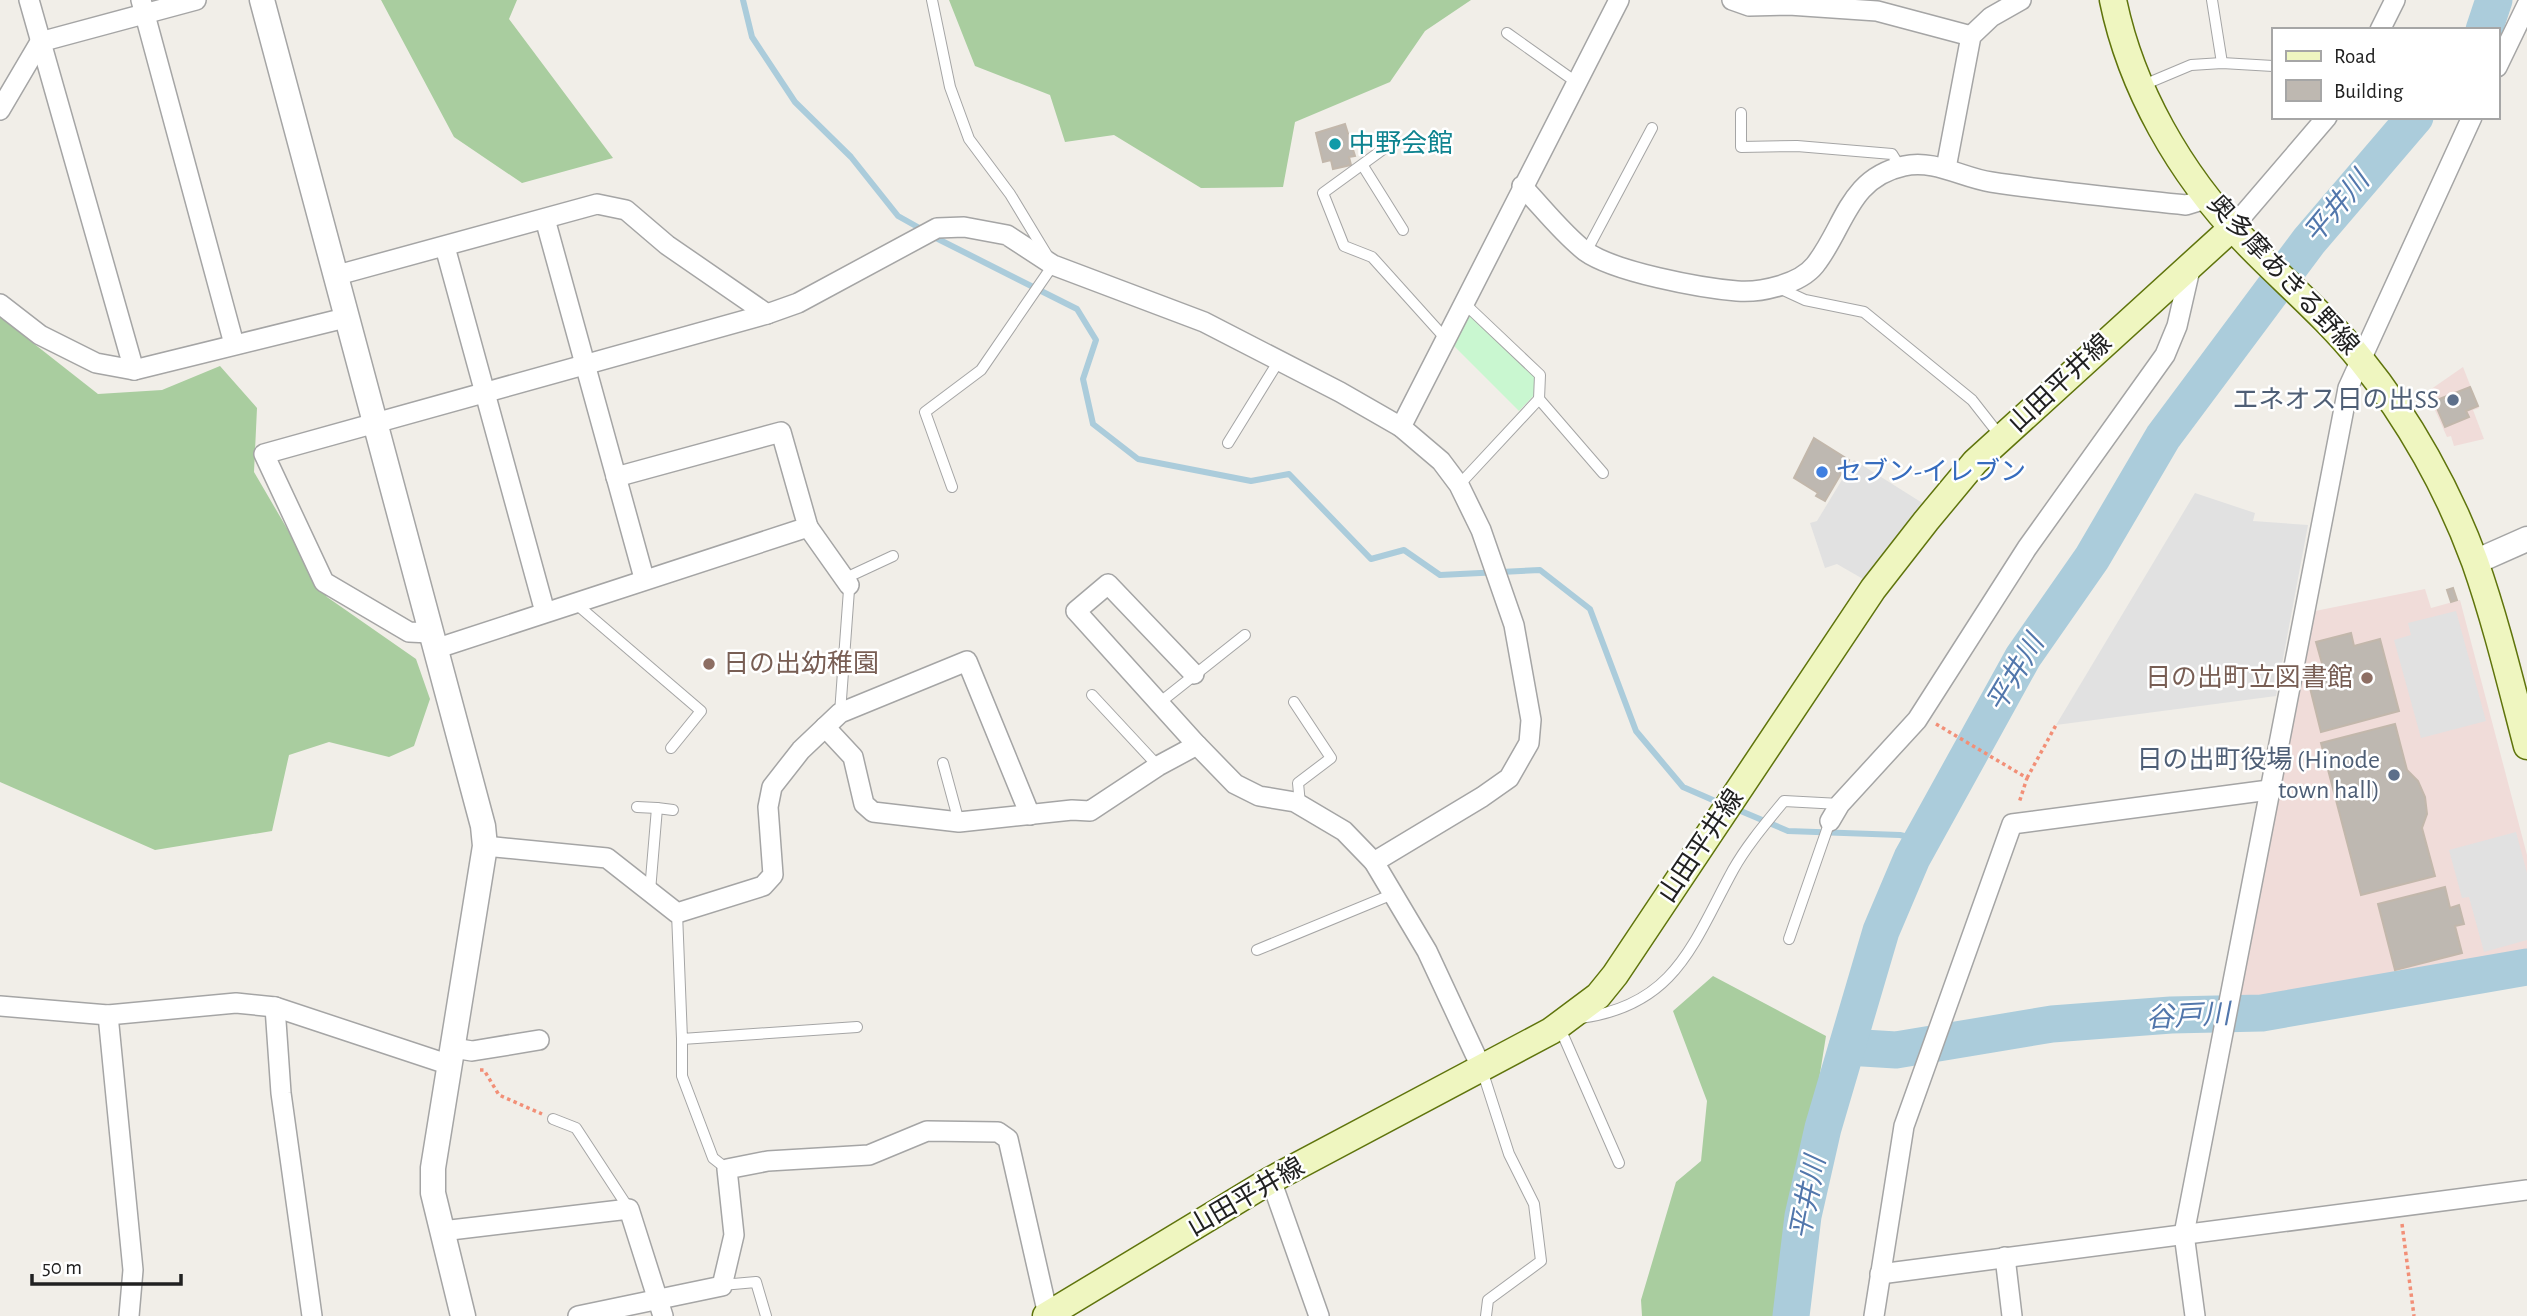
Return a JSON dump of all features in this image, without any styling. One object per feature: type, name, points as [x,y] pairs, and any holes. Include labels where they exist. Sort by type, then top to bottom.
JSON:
[{"type":"main road","name":"奥多摩あきる野線","points":[[2113,0],[2120,36],[2140,86],[2160,125],[2209,198],[2239,235],[2316,310],[2361,360],[2404,420],[2437,478],[2475,562],[2527,743]]},
{"type":"main road","name":"山田平井線","points":[[1047,1316],[1271,1181],[1565,1023],[1598,996],[1615,975],[1873,589],[1975,462],[2191,265],[2239,235]]},
{"type":"street","points":[[29,0],[134,370]]},
{"type":"street","points":[[0,110],[40,42],[143,7],[196,0]]},
{"type":"street","points":[[262,0],[432,641],[477,797],[485,846],[433,1168],[433,1193],[463,1316]]},
{"type":"street","points":[[1401,427],[1619,0]]},
{"type":"street","points":[[1732,0],[1749,6],[1791,2],[1877,11],[1971,36]]},
{"type":"street","points":[[1946,168],[1971,36],[1991,17],[2021,0]]},
{"type":"street","points":[[2381,28],[2395,0]]},
{"type":"street","points":[[2499,64],[2522,28],[2527,5]]},
{"type":"street","points":[[143,7],[234,344]]},
{"type":"street","points":[[2239,235],[2326,119]]},
{"type":"street","points":[[2195,1316],[2184,1234],[2347,388],[2471,119]]},
{"type":"street","points":[[1522,186],[1586,251],[1630,271],[1740,292],[1775,286],[1805,274],[1815,265],[1849,203],[1871,181],[1900,167],[1946,168],[1988,182],[2186,205],[2209,198]]},
{"type":"street","points":[[334,276],[597,204],[626,210],[667,245],[767,314]]},
{"type":"street","points":[[545,219],[643,578]]},
{"type":"street","points":[[808,527],[643,578],[545,612],[432,641],[409,632],[324,582],[264,454],[767,314],[797,303],[937,228],[964,227],[1007,235],[1053,265],[1204,322],[1340,392],[1401,427],[1441,461],[1459,485],[1490,554],[1514,625],[1531,720],[1529,743],[1508,778],[1482,797],[1374,862]]},
{"type":"street","points":[[445,247],[545,612]]},
{"type":"street","points":[[1835,812],[1917,720],[2027,548],[2165,355],[2177,326],[2191,265]]},
{"type":"street","points":[[0,303],[40,335],[96,363],[134,370],[345,318]]},
{"type":"street","points":[[616,477],[781,432],[808,527],[849,584]]},
{"type":"street","points":[[2475,562],[2527,540]]},
{"type":"street","points":[[1194,674],[1108,584],[1076,611],[1158,704],[1234,784],[1259,796],[1300,805],[1344,831],[1374,862],[1427,951],[1482,1069]]},
{"type":"street","points":[[485,846],[607,858],[677,913],[763,886],[773,875],[768,807],[772,787],[801,750],[833,720],[967,661],[1030,815]]},
{"type":"street","points":[[833,720],[853,757],[864,804],[873,812],[959,822],[1090,811],[1158,766],[1197,745]]},
{"type":"street","points":[[1874,1316],[1904,1126],[2012,824],[2269,790]]},
{"type":"street","points":[[0,1006],[108,1015],[236,1003],[275,1007],[452,1056],[539,1040]]},
{"type":"street","points":[[275,1007],[281,1093],[312,1316]]},
{"type":"street","points":[[108,1015],[133,1270],[129,1316]]},
{"type":"street","points":[[578,1316],[661,1308],[722,1286],[734,1235],[727,1169],[768,1161],[869,1155],[928,1130],[998,1132],[1008,1139],[1047,1316]]},
{"type":"street","points":[[1271,1181],[1319,1316]]},
{"type":"street","points":[[1880,1274],[2527,1190]]},
{"type":"street","points":[[442,1231],[629,1209],[661,1308]]},
{"type":"street","points":[[2005,1258],[2012,1316]]},
{"type":"lane","points":[[932,0],[950,88],[969,139],[1010,194],[1053,265],[981,370],[925,412],[952,487]]},
{"type":"lane","points":[[2212,0],[2222,63]]},
{"type":"lane","points":[[1507,33],[1576,82]]},
{"type":"lane","points":[[2140,86],[2192,65],[2222,63],[2272,66]]},
{"type":"lane","points":[[1741,113],[1741,147],[1797,146],[1892,154],[1900,167]]},
{"type":"lane","points":[[1586,251],[1652,128]]},
{"type":"lane","points":[[1389,145],[1323,193],[1344,246],[1372,257],[1445,338]]},
{"type":"lane","points":[[1363,166],[1403,230]]},
{"type":"lane","points":[[1775,286],[1805,300],[1864,312],[1972,400],[2001,438]]},
{"type":"lane","points":[[1459,485],[1539,399],[1540,375],[1463,303]]},
{"type":"lane","points":[[1228,443],[1278,362]]},
{"type":"lane","points":[[1539,399],[1603,474]]},
{"type":"lane","points":[[833,720],[850,576],[893,556]]},
{"type":"lane","points":[[574,602],[701,711],[671,748]]},
{"type":"lane","points":[[1158,704],[1245,635]]},
{"type":"lane","points":[[1092,695],[1158,766]]},
{"type":"lane","points":[[1294,702],[1331,758],[1298,783],[1300,805]]},
{"type":"lane","points":[[943,762],[959,822]]},
{"type":"lane","points":[[1619,1163],[1565,1023],[1609,1014],[1639,1001],[1668,980],[1700,937],[1734,868],[1784,801],[1835,812],[1789,939]]},
{"type":"lane","points":[[637,807],[673,810]]},
{"type":"lane","points":[[650,891],[657,808]]},
{"type":"lane","points":[[1257,950],[1393,894]]},
{"type":"lane","points":[[677,913],[682,1076],[713,1158],[727,1169]]},
{"type":"lane","points":[[682,1039],[857,1027]]},
{"type":"lane","points":[[1482,1069],[1508,1154],[1534,1204],[1541,1261],[1488,1300],[1486,1316]]},
{"type":"lane","points":[[553,1119],[576,1128],[629,1209]]},
{"type":"lane","points":[[722,1286],[756,1282],[766,1316]]},
{"type":"path","points":[[1938,724],[2027,778]]},
{"type":"path","points":[[2012,824],[2027,778],[2056,725]]},
{"type":"path","points":[[452,1056],[484,1070],[499,1096],[553,1119]]},
{"type":"path","points":[[2400,1207],[2414,1316]]},
{"type":"shaded area","name":"エネオス日の出SS","points":[[2463,367],[2479,408],[2473,410],[2484,439],[2454,446],[2451,436],[2447,437],[2427,392]]},
{"type":"shaded area","points":[[1854,460],[1924,504],[1863,579],[1837,564],[1825,568],[1810,523],[1817,521]]},
{"type":"shaded area","points":[[2195,493],[2255,513],[2253,521],[2308,525],[2276,696],[2056,725]]},
{"type":"shaded area","name":"日の出町役場 (Hinode town hall)","points":[[2425,589],[2431,608],[2460,600],[2527,855],[2527,963],[2237,1004],[2315,611]]},
{"type":"shaded area","points":[[2456,611],[2486,721],[2421,738],[2394,640],[2411,635],[2408,623]]},
{"type":"shaded area","points":[[2516,832],[2527,873],[2527,940],[2484,952],[2469,897],[2462,898],[2449,850]]},
{"type":"green space","points":[[381,0],[517,0],[509,19],[613,158],[522,183],[454,137]]},
{"type":"green space","points":[[949,0],[1471,0],[1425,31],[1390,82],[1295,122],[1283,187],[1201,188],[1114,135],[1065,142],[1050,95],[975,66]]},
{"type":"green space","points":[[1468,314],[1535,377],[1537,392],[1519,411],[1452,344]]},
{"type":"green space","points":[[0,317],[98,394],[162,390],[220,366],[257,408],[254,472],[327,597],[416,659],[430,699],[414,746],[389,757],[329,742],[289,755],[272,831],[155,850],[0,782]]},
{"type":"green space","points":[[1713,976],[1826,1036],[1781,1316],[1642,1316],[1641,1300],[1676,1182],[1701,1161],[1707,1101],[1673,1011]]},
{"type":"building","name":"中野会館","points":[[1345,124],[1355,156],[1349,157],[1351,165],[1333,169],[1331,160],[1323,162],[1316,133]]},
{"type":"building","points":[[2470,387],[2478,406],[2466,411],[2469,417],[2445,427],[2434,401]]},
{"type":"building","points":[[1814,438],[1849,460],[1825,501],[1816,496],[1818,493],[1794,478]]},
{"type":"building","points":[[2453,588],[2457,600],[2451,602],[2447,590]]},
{"type":"building","points":[[2351,633],[2354,646],[2380,639],[2399,711],[2321,732],[2310,688],[2323,667],[2316,642]]},
{"type":"building","points":[[2395,724],[2407,770],[2418,781],[2425,797],[2427,814],[2422,828],[2435,876],[2361,895],[2321,743]]},
{"type":"building","points":[[2445,887],[2450,908],[2459,905],[2464,924],[2455,926],[2462,953],[2395,970],[2378,904]]},
{"type":"waterway","points":[[743,0],[752,37],[795,102],[851,157],[898,216],[923,230]]},
{"type":"waterway","name":"平井川","points":[[2485,28],[2494,0]]},
{"type":"waterway","name":"平井川","points":[[1791,1316],[1803,1216],[1823,1128],[1881,931],[1912,858],[2023,657],[2092,558],[2163,437],[2309,241],[2413,119]]},
{"type":"waterway","points":[[932,236],[1077,309],[1096,340],[1083,379],[1093,424],[1138,459],[1251,481],[1289,474],[1371,559],[1404,550],[1440,575],[1540,570],[1590,609],[1636,731],[1683,787],[1722,804]]},
{"type":"waterway","points":[[1736,809],[1788,831],[1900,835],[1922,840]]},
{"type":"waterway","name":"谷戸川","points":[[1847,1047],[1896,1050],[2052,1024],[2171,1015],[2262,1013],[2527,967]]},
{"type":"place","name":"中野会館","points":[[1335,144]]},
{"type":"place","name":"エネオス日の出SS","points":[[2453,400]]},
{"type":"place","name":"セブン-イレブン","points":[[1822,472]]},
{"type":"place","name":"日の出幼稚園","points":[[709,664]]},
{"type":"place","name":"日の出町立図書館","points":[[2367,678]]},
{"type":"place","name":"日の出町役場 (Hinode town hall)","points":[[2394,775]]}]
